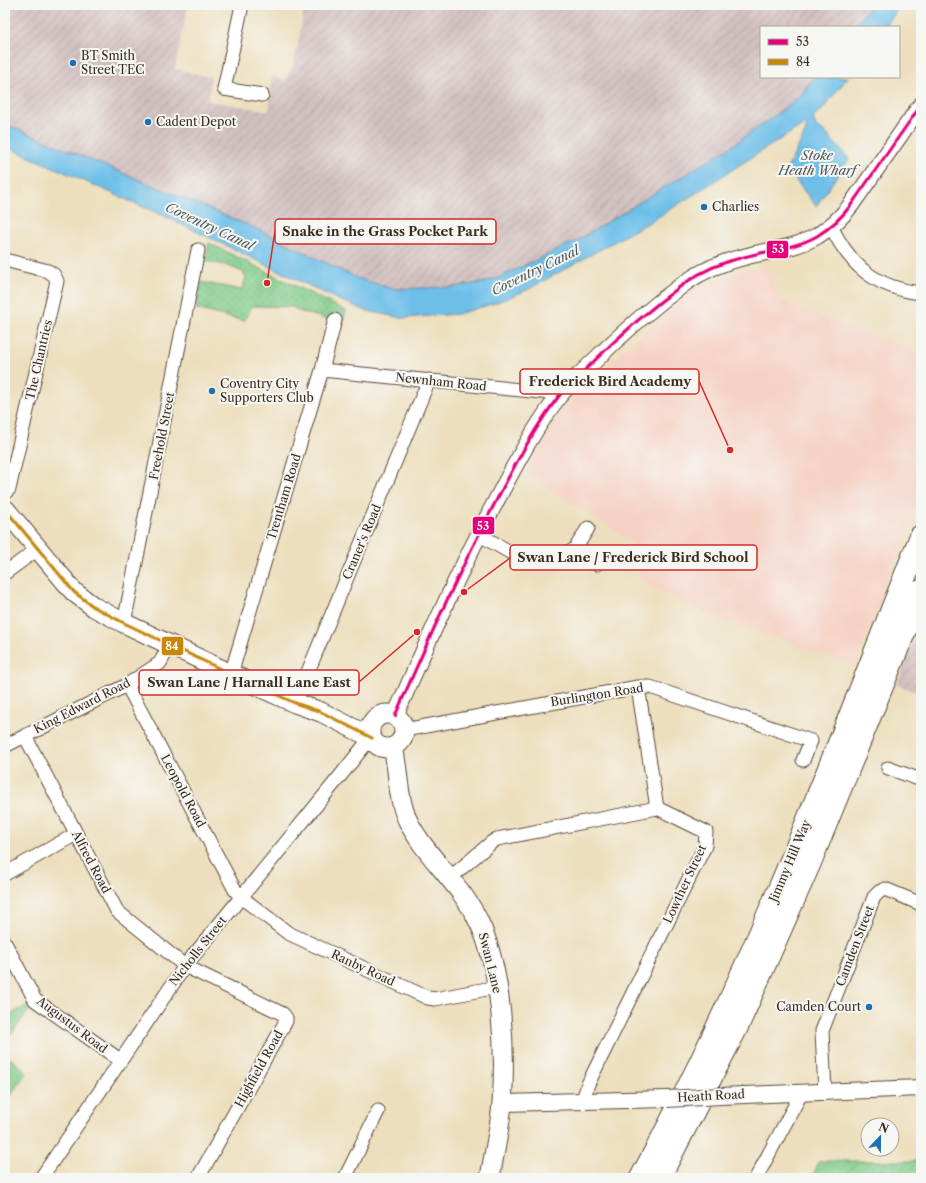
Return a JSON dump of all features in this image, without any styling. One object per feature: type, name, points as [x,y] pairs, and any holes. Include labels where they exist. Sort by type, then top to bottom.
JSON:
[{"type":"highway","name":"Jimmy Hill Way","points":[[641,1178],[667,1130],[711,1041],[758,938],[817,798],[921,536]]},
{"type":"highway","name":"Jimmy Hill Way","points":[[659,1178],[733,1034],[809,865],[921,591]]},
{"type":"main road","points":[[5,509],[39,548],[74,592],[94,607],[231,674],[296,703],[321,712],[373,739],[377,744],[384,748],[393,747],[402,740],[392,721]]},
{"type":"main road","points":[[321,712],[392,721]]},
{"type":"main road","points":[[373,739],[371,727],[374,721],[392,721]]},
{"type":"main road","name":"Swan Lane","points":[[393,747],[397,763],[402,805],[407,820],[417,837],[472,908],[480,923],[490,954],[498,987],[503,1060],[502,1103],[490,1178]]},
{"type":"street","points":[[242,5],[224,89],[262,95]]},
{"type":"street","points":[[392,721],[478,534],[522,453],[537,428],[561,394],[599,356],[677,289],[699,274],[716,266],[744,257],[801,244],[817,236],[831,226],[851,205],[921,105]]},
{"type":"street","points":[[831,226],[840,244],[861,269],[886,284],[903,290],[921,293]]},
{"type":"street","name":"Freehold Street","points":[[124,623],[198,250]]},
{"type":"street","name":"The Chantries","points":[[5,260],[48,271],[54,275],[57,282],[9,489],[5,494]]},
{"type":"street","name":"Trentham Road","points":[[231,674],[322,370],[335,320]]},
{"type":"street","name":"Newnham Road","points":[[322,370],[561,394]]},
{"type":"street","name":"Craner's Road","points":[[296,703],[429,380]]},
{"type":"street","points":[[478,534],[508,551],[530,560],[547,560],[561,557],[575,549],[588,528]]},
{"type":"street","points":[[5,573],[39,548]]},
{"type":"street","points":[[575,549],[597,564]]},
{"type":"street","name":"King Edward Road","points":[[5,746],[127,685],[160,663],[170,644]]},
{"type":"street","name":"Leopold Road","points":[[127,685],[235,890],[241,897]]},
{"type":"street","points":[[450,878],[497,839],[657,808],[638,687]]},
{"type":"street","name":"Burlington Road","points":[[392,721],[638,687],[650,687],[811,741],[803,760]]},
{"type":"street","name":"Alfred Road","points":[[25,736],[117,911],[185,966]]},
{"type":"street","name":"Nicholls Street","points":[[41,1178],[185,966],[364,746],[373,739]]},
{"type":"street","points":[[888,768],[921,780]]},
{"type":"street","name":"Lowther Street","points":[[583,1100],[588,1084],[705,846],[706,832],[657,808]]},
{"type":"street","points":[[5,874],[76,834]]},
{"type":"street","name":"Camden Street","points":[[825,1092],[822,1031],[874,897],[879,892],[885,890],[921,904]]},
{"type":"street","name":"Ranby Road","points":[[241,897],[288,933],[428,998],[435,1000],[498,987]]},
{"type":"street","name":"Augustus Road","points":[[5,943],[35,1000],[120,1060]]},
{"type":"street","name":"Highfield Road","points":[[185,966],[283,1014],[286,1019],[198,1178]]},
{"type":"street","name":"Heath Road","points":[[502,1103],[668,1099],[921,1088]]},
{"type":"street","points":[[756,1178],[802,1092]]},
{"type":"street","points":[[345,1178],[378,1111]]},
{"type":"shaded area","points":[[5,5],[188,5],[175,69],[211,77],[208,101],[269,111],[272,77],[286,80],[294,64],[305,5],[871,5],[855,26],[760,26],[760,78],[813,78],[800,96],[732,146],[576,241],[513,272],[486,282],[453,287],[393,289],[357,278],[255,228],[5,124]]},
{"type":"shaded area","points":[[767,266],[780,300],[803,310],[921,353],[921,495],[855,665],[714,617],[641,581],[631,542],[525,473],[552,427],[565,409],[591,379],[682,300],[708,284],[736,273]]},
{"type":"shaded area","points":[[921,620],[921,693],[897,685]]},
{"type":"green space","points":[[209,243],[346,311],[343,324],[295,310],[295,307],[252,306],[244,321],[196,309],[201,282],[242,290],[246,277],[243,272],[225,265],[205,261]]},
{"type":"green space","points":[[29,1004],[31,1008],[5,1042],[5,1018]]},
{"type":"green space","points":[[5,1054],[27,1072],[5,1103]]},
{"type":"green space","points":[[819,1161],[921,1161],[921,1178],[812,1178]]},
{"type":"water","points":[[871,5],[901,5],[886,26],[855,26]]},
{"type":"water","points":[[813,78],[847,78],[822,110],[813,118],[816,127],[825,132],[849,159],[816,206],[787,169],[807,129],[804,124],[655,219],[527,290],[495,303],[458,314],[402,318],[367,311],[337,299],[173,220],[5,146],[5,124],[255,228],[357,278],[393,289],[453,287],[486,282],[500,277],[576,241],[732,146],[800,96]]},
{"type":"transit line","name":"53","points":[[395,716],[482,527],[525,447],[541,421],[563,392],[636,322],[692,278],[706,270],[728,261],[799,244],[817,236],[831,226],[851,205],[921,105]]},
{"type":"transit line","name":"84","points":[[5,509],[74,592],[94,607],[231,674],[295,703],[321,712],[372,738]]},
{"type":"place","name":"BT Smith Street TEC","points":[[73,63]]},
{"type":"place","name":"Cadent Depot","points":[[148,122]]},
{"type":"place","name":"Charlies","points":[[704,207]]},
{"type":"place","name":"Snake in the Grass Pocket Park","points":[[267,283]]},
{"type":"place","name":"Coventry City Supporters Club","points":[[212,391]]},
{"type":"place","name":"Frederick Bird Academy","points":[[730,450]]},
{"type":"place","name":"Swan Lane / Frederick Bird School","points":[[464,592]]},
{"type":"place","name":"Swan Lane / Harnall Lane East","points":[[417,632]]},
{"type":"place","name":"Camden Court","points":[[869,1007]]},
{"type":"water label","name":"Stoke Heath Wharf","points":[[817,162]]},
{"type":"water label","name":"Coventry Canal","points":[[210,226]]},
{"type":"water label","name":"Coventry Canal","points":[[535,270]]}]
